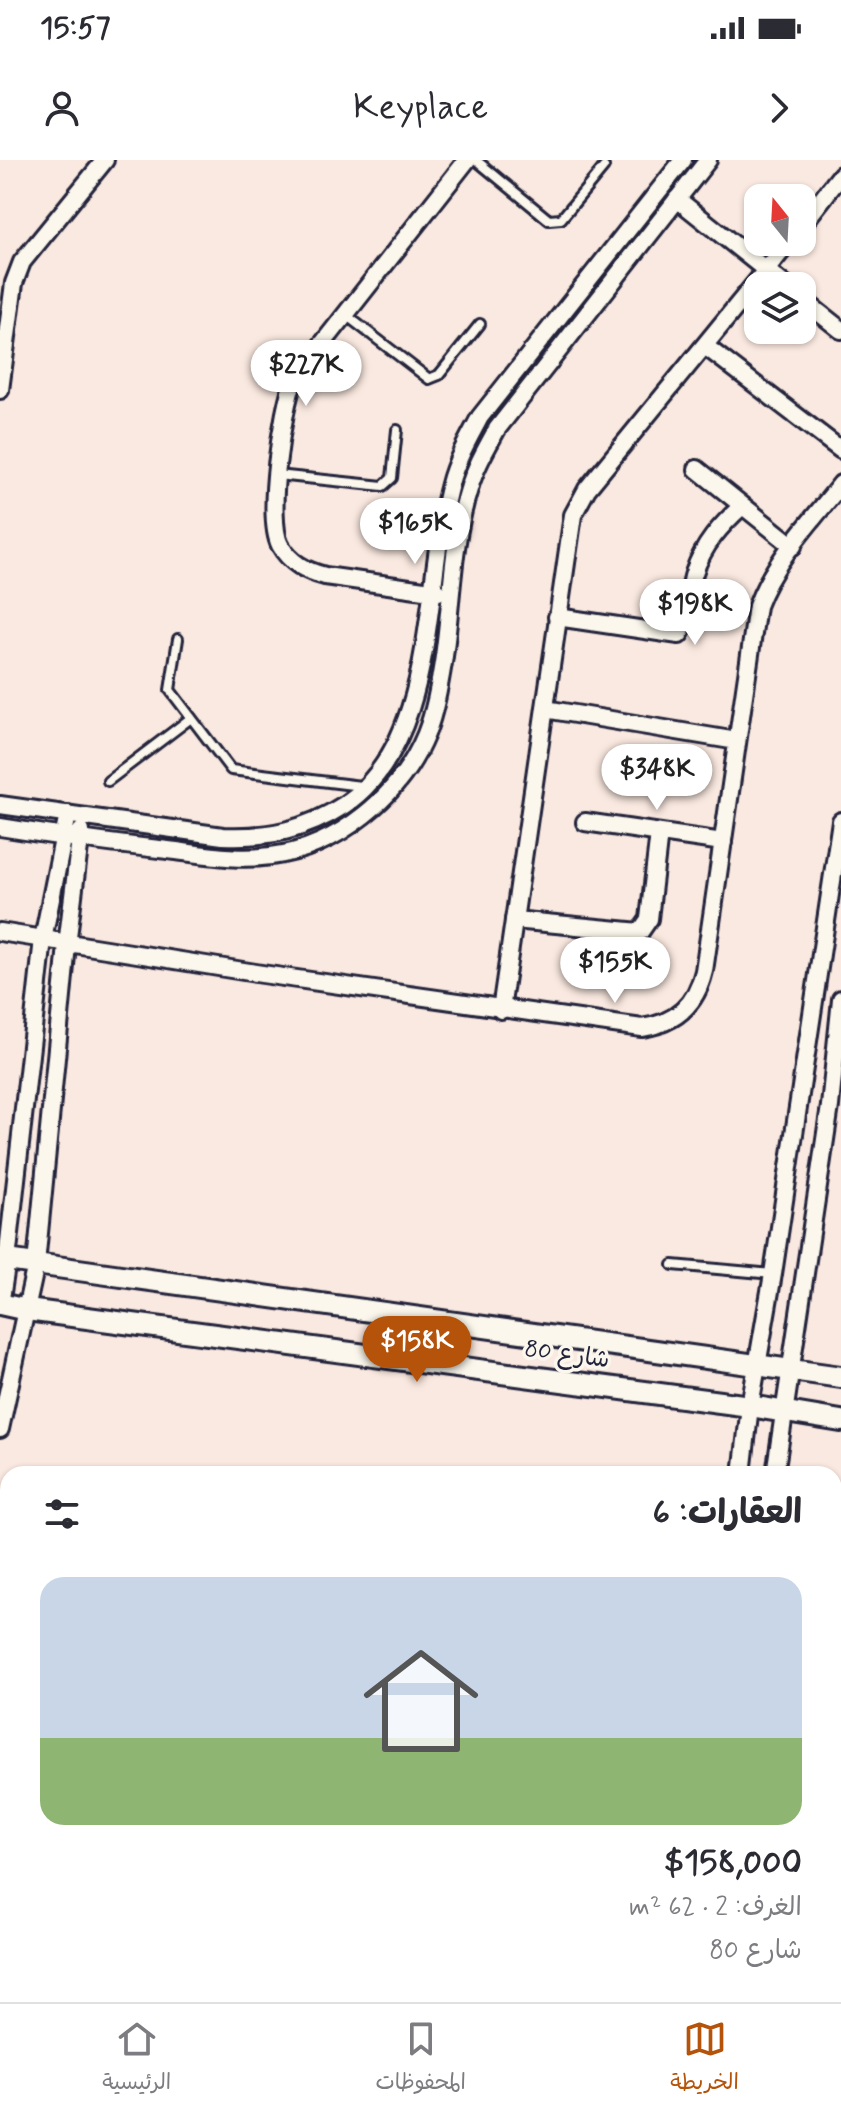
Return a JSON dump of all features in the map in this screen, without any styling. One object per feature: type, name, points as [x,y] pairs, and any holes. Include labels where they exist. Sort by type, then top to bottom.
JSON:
[{"type":"street","points":[[0,390],[14,283],[22,262],[105,160]]},
{"type":"street","points":[[452,594],[307,571],[292,561],[281,547],[274,529],[277,475],[288,394],[302,368],[467,160]]},
{"type":"street","points":[[0,805],[223,836],[250,837],[278,834],[305,826],[330,814],[365,787],[386,763],[406,724],[421,663],[443,514],[463,448],[480,417],[683,160]]},
{"type":"street","points":[[0,827],[72,839],[249,858],[298,850],[344,829],[365,815],[411,763],[425,735],[441,677],[468,490],[492,439],[708,160]]},
{"type":"street","points":[[816,207],[841,175]]},
{"type":"street","points":[[677,199],[767,271]]},
{"type":"street","points":[[501,1010],[570,529],[579,501],[778,256]]},
{"type":"street","points":[[816,310],[841,330]]},
{"type":"street","points":[[705,346],[841,450]]},
{"type":"street","points":[[697,469],[793,546]]},
{"type":"street","points":[[0,932],[67,945],[501,1010],[642,1028],[671,1020],[694,1000],[704,971],[757,606],[765,584],[841,484]]},
{"type":"street","points":[[557,617],[679,635],[685,628],[687,598],[694,572],[706,547],[721,525],[742,506]]},
{"type":"street","points":[[545,709],[737,741]]},
{"type":"street","points":[[0,1304],[43,939],[76,816]]},
{"type":"street","points":[[743,1466],[756,1364],[773,1274],[841,821]]},
{"type":"street","points":[[585,822],[723,842]]},
{"type":"street","points":[[514,920],[640,932],[649,919],[659,833]]},
{"type":"street","points":[[0,1429],[36,1264],[67,945],[72,839]]},
{"type":"street","points":[[776,1466],[830,1106],[841,999]]},
{"type":"street","name":"شارع 80","points":[[4,1260],[841,1377]]},
{"type":"street","name":"شارع 80","points":[[0,1304],[841,1421]]},
{"type":"lane","points":[[476,160],[555,222],[561,219],[604,167]]},
{"type":"lane","points":[[345,314],[429,379],[439,375],[480,324]]},
{"type":"lane","points":[[277,475],[383,486],[392,478],[397,430]]},
{"type":"lane","points":[[178,639],[170,690],[231,770],[365,787]]},
{"type":"lane","points":[[108,781],[191,718]]},
{"type":"lane","points":[[673,1265],[773,1274]]}]
